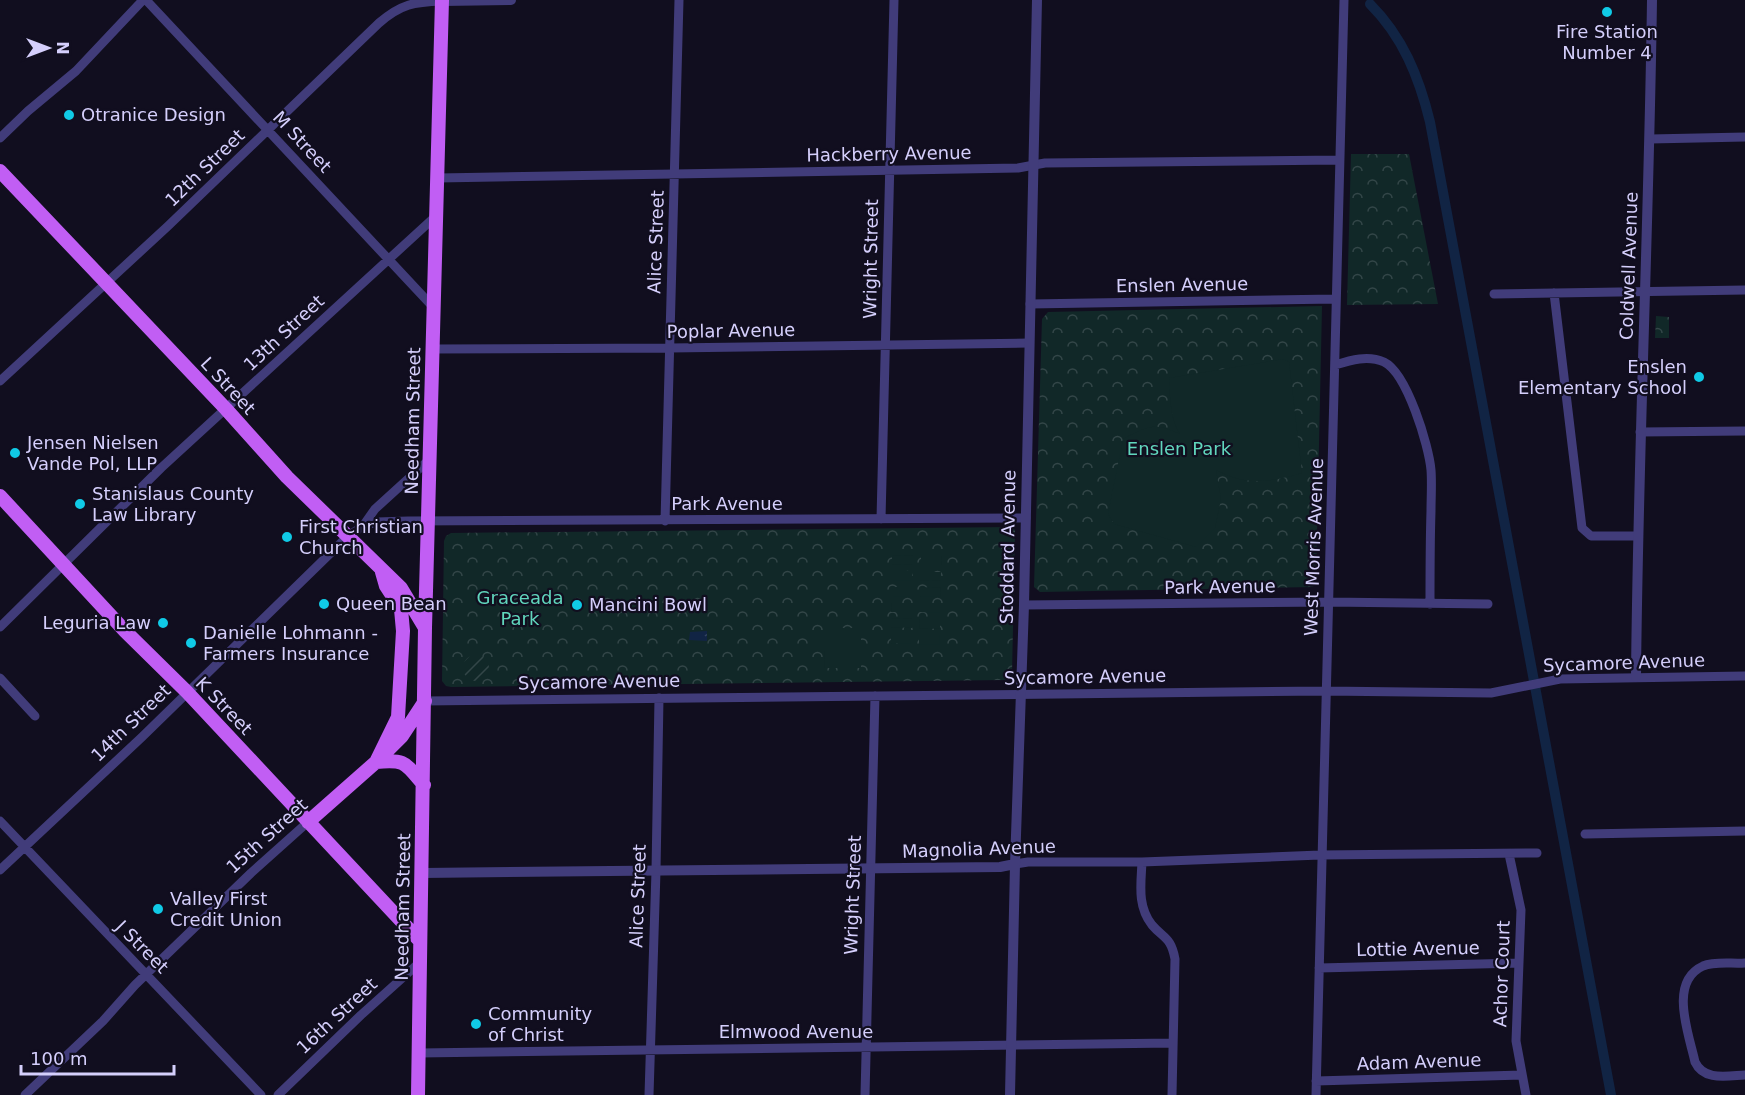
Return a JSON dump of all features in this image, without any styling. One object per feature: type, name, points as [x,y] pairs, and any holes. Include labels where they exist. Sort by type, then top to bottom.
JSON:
[{"type":"main road","name":"Needham Street","points":[[418,1095],[425,628],[442,0]]},
{"type":"main road","name":"L Street","points":[[0,171],[287,477],[401,588],[425,628]]},
{"type":"main road","name":"K Street","points":[[0,496],[420,941]]},
{"type":"main road","points":[[381,569],[386,586],[401,609],[403,631],[398,717],[376,762],[395,760],[403,763],[424,785]]},
{"type":"main road","name":"15th Street","points":[[308,822],[402,736],[425,701]]},
{"type":"street","name":"M Street","points":[[144,0],[269,130],[434,308]]},
{"type":"street","points":[[0,138],[76,71],[144,0]]},
{"type":"street","points":[[442,0],[511,0]]},
{"type":"street","name":"12th Street","points":[[0,381],[156,238],[389,14],[412,3],[442,0]]},
{"type":"street","name":"Alice Street","points":[[665,521],[679,0]]},
{"type":"street","name":"Wright Street","points":[[881,519],[894,0]]},
{"type":"street","name":"Stoddard Avenue","points":[[1010,1095],[1024,605],[1036,0]]},
{"type":"street","name":"West Morris Avenue","points":[[1316,1095],[1320,855],[1329,602],[1344,0]]},
{"type":"street","name":"Coldwell Avenue","points":[[1636,676],[1652,0]]},
{"type":"street","points":[[1650,139],[1745,137]]},
{"type":"street","name":"Hackberry Avenue","points":[[438,178],[1018,168],[1045,163],[1339,160]]},
{"type":"street","name":"13th Street","points":[[0,627],[161,468],[437,215]]},
{"type":"street","points":[[1494,294],[1745,290]]},
{"type":"street","points":[[1554,293],[1582,528],[1591,536],[1638,536]]},
{"type":"street","name":"Enslen Avenue","points":[[1030,304],[1335,299]]},
{"type":"street","name":"Poplar Avenue","points":[[433,349],[1029,343]]},
{"type":"street","points":[[1335,366],[1352,360],[1372,359],[1385,363],[1393,369],[1405,386],[1420,423],[1431,468],[1430,603]]},
{"type":"street","points":[[1640,432],[1745,431]]},
{"type":"street","name":"14th Street","points":[[363,526],[375,509],[430,458]]},
{"type":"street","name":"Park Avenue","points":[[429,522],[1026,518]]},
{"type":"street","name":"14th Street","points":[[0,870],[347,537],[363,526],[377,522],[429,522]]},
{"type":"street","name":"Park Avenue","points":[[1024,605],[1329,602],[1488,604]]},
{"type":"street","name":"Sycamore Avenue","points":[[425,701],[1326,691],[1491,693],[1544,681],[1636,676],[1745,676]]},
{"type":"street","points":[[0,678],[35,716]]},
{"type":"street","name":"Wright Street","points":[[865,1095],[875,696]]},
{"type":"street","name":"Alice Street","points":[[649,1095],[659,698]]},
{"type":"street","name":"J Street","points":[[0,821],[261,1095]]},
{"type":"street","name":"15th Street","points":[[25,1095],[103,1021],[146,974],[251,873],[308,822]]},
{"type":"street","points":[[1585,834],[1745,831]]},
{"type":"street","name":"Magnolia Avenue","points":[[422,873],[1000,867],[1028,861],[1142,862],[1320,855],[1537,853]]},
{"type":"street","name":"Achor Court","points":[[1509,854],[1521,910],[1516,1041],[1526,1095]]},
{"type":"street","points":[[1142,862],[1140,893],[1142,904],[1151,924],[1169,941],[1175,959],[1172,1095]]},
{"type":"street","name":"16th Street","points":[[278,1095],[361,1015],[420,963]]},
{"type":"street","name":"Lottie Avenue","points":[[1319,968],[1518,963]]},
{"type":"street","points":[[1745,963],[1702,967],[1689,977],[1683,993],[1698,1070],[1706,1075],[1714,1076],[1745,1075]]},
{"type":"street","name":"Elmwood Avenue","points":[[420,1053],[1173,1043]]},
{"type":"street","name":"Adam Avenue","points":[[1316,1081],[1522,1075]]},
{"type":"green space","points":[[1351,154],[1409,154],[1438,304],[1347,305]]},
{"type":"green space","name":"Enslen Park","points":[[1322,306],[1316,582],[1313,587],[1040,592],[1034,587],[1042,319],[1048,312]]},
{"type":"green space","points":[[1656,316],[1669,317],[1669,338],[1655,338]]},
{"type":"green space","points":[[1284,359],[1289,362],[1302,473],[1279,479],[1255,481],[1236,478],[1216,470],[1221,499],[1215,528],[1196,547],[1114,524],[1108,514],[1123,439],[1151,427],[1163,428],[1180,434],[1172,414],[1169,378]]},
{"type":"green space","name":"Graceada Park","points":[[1011,527],[1015,530],[1012,673],[1011,677],[1005,680],[451,687],[446,686],[442,681],[444,541],[451,533]]},
{"type":"green space","points":[[892,555],[913,556],[913,565],[892,564]]},
{"type":"green space","points":[[921,556],[942,556],[941,565],[921,565]]},
{"type":"green space","points":[[892,571],[912,571],[912,581],[892,580]]},
{"type":"green space","points":[[920,572],[941,572],[941,581],[920,580]]},
{"type":"green space","points":[[892,587],[912,587],[912,597],[892,596]]},
{"type":"green space","points":[[920,587],[941,588],[940,597],[920,596]]},
{"type":"green space","points":[[892,603],[912,603],[912,612],[891,612]]},
{"type":"green space","points":[[920,604],[940,604],[940,613],[920,612]]},
{"type":"green space","points":[[891,618],[912,619],[912,628],[891,627]]},
{"type":"green space","points":[[920,619],[940,619],[940,629],[919,628]]},
{"type":"green space","points":[[824,628],[861,628],[861,645],[824,645]]},
{"type":"green space","points":[[891,635],[911,635],[911,644],[891,643]]},
{"type":"green space","points":[[919,635],[940,635],[939,645],[919,644]]},
{"type":"green space","points":[[824,651],[861,651],[861,668],[825,668]]},
{"type":"green space","points":[[476,655],[485,659],[489,668],[485,677],[476,681],[467,677],[463,668],[467,659]]},
{"type":"water","points":[[707,631],[707,641],[689,640],[690,632]]},
{"type":"waterway","points":[[1370,4],[1401,44],[1421,89],[1430,122],[1611,1095]]},
{"type":"place","name":"Fire Station Number 4","points":[[1607,12]]},
{"type":"place","name":"Otranice Design","points":[[69,115]]},
{"type":"place","name":"Enslen Elementary School","points":[[1699,377]]},
{"type":"place","name":"Jensen Nielsen Vande Pol, LLP","points":[[15,453]]},
{"type":"place","name":"Stanislaus County Law Library","points":[[80,504]]},
{"type":"place","name":"First Christian Church","points":[[287,537]]},
{"type":"place","name":"Queen Bean","points":[[324,604]]},
{"type":"place","name":"Mancini Bowl","points":[[577,605]]},
{"type":"place","name":"Leguria Law","points":[[163,623]]},
{"type":"place","name":"Danielle Lohmann - Farmers Insurance","points":[[191,643]]},
{"type":"place","name":"Valley First Credit Union","points":[[158,909]]},
{"type":"place","name":"Community of Christ","points":[[476,1024]]}]
